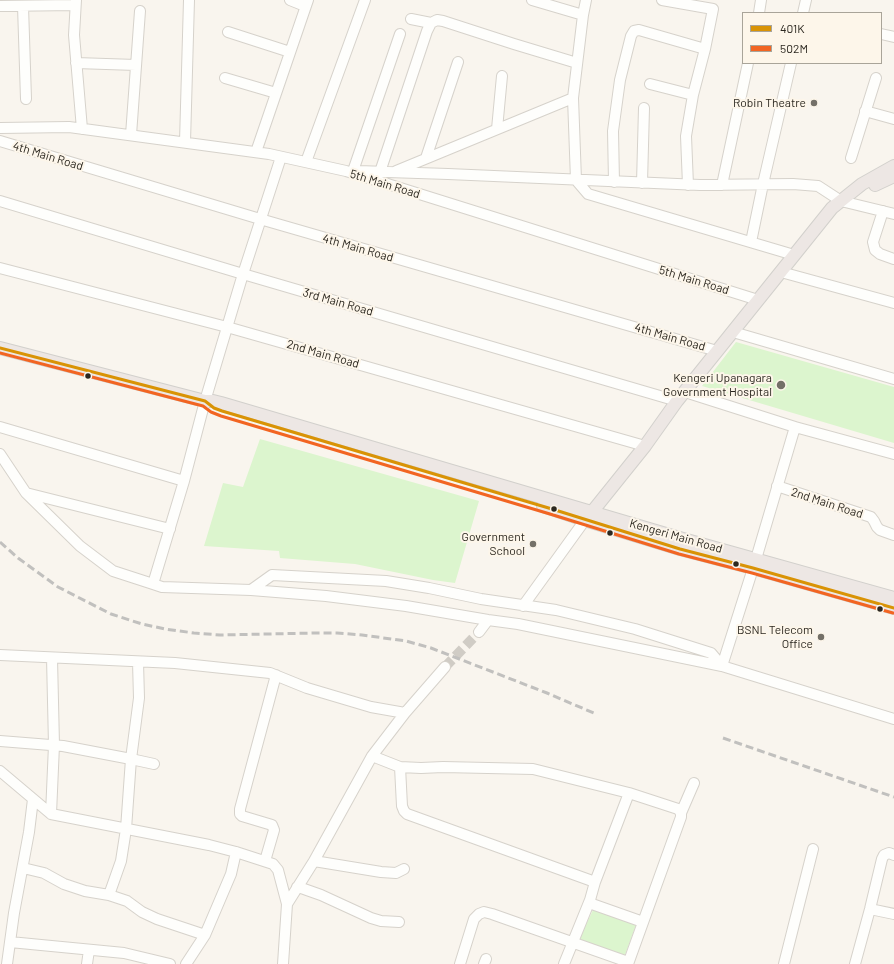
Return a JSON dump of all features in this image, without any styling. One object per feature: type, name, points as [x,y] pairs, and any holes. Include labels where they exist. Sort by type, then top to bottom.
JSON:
[{"type":"main road","points":[[588,516],[645,446],[681,396],[832,208],[862,184],[894,166]]},
{"type":"main road","points":[[846,197],[894,176]]},
{"type":"main road","name":"Kengeri Main Road","points":[[0,348],[205,401],[214,408],[222,411],[552,509],[588,516],[680,549],[755,563],[894,598]]},
{"type":"main road","name":"Kengeri Main Road","points":[[755,563],[894,608]]},
{"type":"street","points":[[185,142],[189,0]]},
{"type":"street","points":[[256,152],[306,3],[290,0]]},
{"type":"street","points":[[306,162],[365,0]]},
{"type":"street","points":[[532,0],[583,15]]},
{"type":"street","points":[[586,0],[573,98],[576,180],[588,194],[794,255]]},
{"type":"street","points":[[662,0],[715,5],[693,94],[686,136],[688,185]]},
{"type":"street","points":[[759,12],[761,0]]},
{"type":"street","points":[[803,12],[806,0]]},
{"type":"street","points":[[0,6],[23,6],[76,2],[74,35],[82,129]]},
{"type":"street","points":[[23,6],[26,99]]},
{"type":"street","points":[[131,135],[140,11]]},
{"type":"street","points":[[411,19],[431,23]]},
{"type":"street","points":[[380,172],[431,23],[437,20],[443,21],[577,63]]},
{"type":"street","points":[[614,182],[613,131],[620,80],[631,36],[634,31],[639,30],[705,49]]},
{"type":"street","points":[[228,32],[290,52]]},
{"type":"street","points":[[400,34],[349,171],[688,185],[793,184],[818,186],[894,214]]},
{"type":"street","points":[[882,34],[894,37]]},
{"type":"street","points":[[426,158],[458,62]]},
{"type":"street","points":[[76,63],[136,65]]},
{"type":"street","points":[[722,185],[748,64]]},
{"type":"street","points":[[751,242],[791,64]]},
{"type":"street","points":[[497,129],[502,76]]},
{"type":"street","points":[[225,78],[276,93]]},
{"type":"street","points":[[851,158],[876,78]]},
{"type":"street","points":[[650,84],[693,94]]},
{"type":"street","points":[[392,172],[573,98]]},
{"type":"street","points":[[642,183],[644,108]]},
{"type":"street","points":[[865,111],[894,119]]},
{"type":"street","name":"5th Main Road","points":[[0,128],[69,127],[269,154],[349,171],[758,300]]},
{"type":"street","name":"4th Main Road","points":[[0,141],[260,220],[718,351]]},
{"type":"street","points":[[153,584],[184,481],[205,401],[227,327],[281,157]]},
{"type":"street","name":"3rd Main Road","points":[[0,201],[243,274],[894,454]]},
{"type":"street","points":[[883,211],[873,242],[875,250],[880,254],[894,259]]},
{"type":"street","name":"2nd Main Road","points":[[0,268],[227,327],[645,446]]},
{"type":"street","points":[[781,272],[894,303]]},
{"type":"street","points":[[733,332],[894,379]]},
{"type":"street","points":[[0,426],[184,481]]},
{"type":"street","points":[[722,666],[755,563],[795,427]]},
{"type":"street","points":[[0,454],[26,493],[80,546],[113,571],[162,587],[251,590],[334,597],[406,606],[518,624],[722,666],[894,719]]},
{"type":"street","name":"2nd Main Road","points":[[777,486],[870,518],[880,530],[894,535]]},
{"type":"street","points":[[26,493],[170,529]]},
{"type":"street","points":[[523,606],[588,516]]},
{"type":"street","points":[[251,590],[272,575],[386,581],[481,599],[556,610],[635,630],[711,652],[722,666]]},
{"type":"street","points":[[479,632],[488,620]]},
{"type":"street","points":[[0,655],[175,663],[270,673],[314,690],[371,707],[405,713]]},
{"type":"street","points":[[51,814],[54,745],[52,658]]},
{"type":"street","points":[[109,895],[121,861],[126,829],[131,759],[139,698],[138,662]]},
{"type":"street","points":[[287,904],[314,861],[372,756],[405,713],[445,667]]},
{"type":"street","points":[[266,861],[274,830],[272,825],[242,816],[240,814],[240,809],[276,676]]},
{"type":"street","points":[[0,741],[54,745],[154,764]]},
{"type":"street","points":[[372,756],[400,767],[533,769],[629,793],[678,809],[681,813]]},
{"type":"street","points":[[400,767],[402,806],[407,814],[595,882]]},
{"type":"street","points":[[1,772],[51,814],[236,852],[274,864],[278,870],[287,904],[283,964]]},
{"type":"street","points":[[460,964],[474,919],[479,914],[484,912],[628,963],[681,817],[681,813],[694,783]]},
{"type":"street","points":[[564,964],[590,900],[595,882],[629,793]]},
{"type":"street","points":[[7,964],[14,913],[34,799]]},
{"type":"street","points":[[784,964],[813,849]]},
{"type":"street","points":[[186,964],[205,935],[231,874],[236,852]]},
{"type":"street","points":[[855,964],[882,859],[884,855],[889,853],[894,855]]},
{"type":"street","points":[[314,861],[381,872],[396,873],[404,869]]},
{"type":"street","points":[[22,868],[44,873],[64,884],[85,891],[109,895],[127,901],[142,912],[157,919],[205,935]]},
{"type":"street","points":[[297,887],[321,895],[371,918],[381,921],[399,922]]},
{"type":"street","points":[[590,900],[592,904],[596,906],[643,922]]},
{"type":"street","points":[[870,909],[894,914]]},
{"type":"street","points":[[10,942],[124,953],[170,964]]},
{"type":"street","points":[[87,964],[88,950]]},
{"type":"green space","points":[[736,342],[894,387],[894,443],[702,386]]},
{"type":"green space","points":[[260,439],[479,501],[455,583],[355,564],[280,558],[279,551],[204,546],[223,483],[243,487]]},
{"type":"green space","points":[[593,910],[636,925],[625,955],[578,941]]},
{"type":"tunnel","points":[[445,667],[479,632]]},
{"type":"railway","points":[[0,542],[18,558],[58,587],[111,614],[142,624],[165,629],[220,635],[337,633],[406,641],[431,648],[547,693],[596,714]]},
{"type":"railway","points":[[723,738],[894,797]]},
{"type":"transit line","name":"401K","points":[[0,348],[205,401],[214,408],[222,411],[552,509],[680,549],[894,608]]},
{"type":"transit line","name":"502M","points":[[0,353],[203,406],[211,412],[221,416],[679,554],[893,613]]},
{"type":"place","name":"Robin Theatre","points":[[814,103]]},
{"type":"place","name":"Kengeri Upanagara Government Hospital","points":[[781,385]]},
{"type":"place","name":"Government School","points":[[533,544]]},
{"type":"place","name":"BSNL Telecom Office","points":[[821,637]]}]
